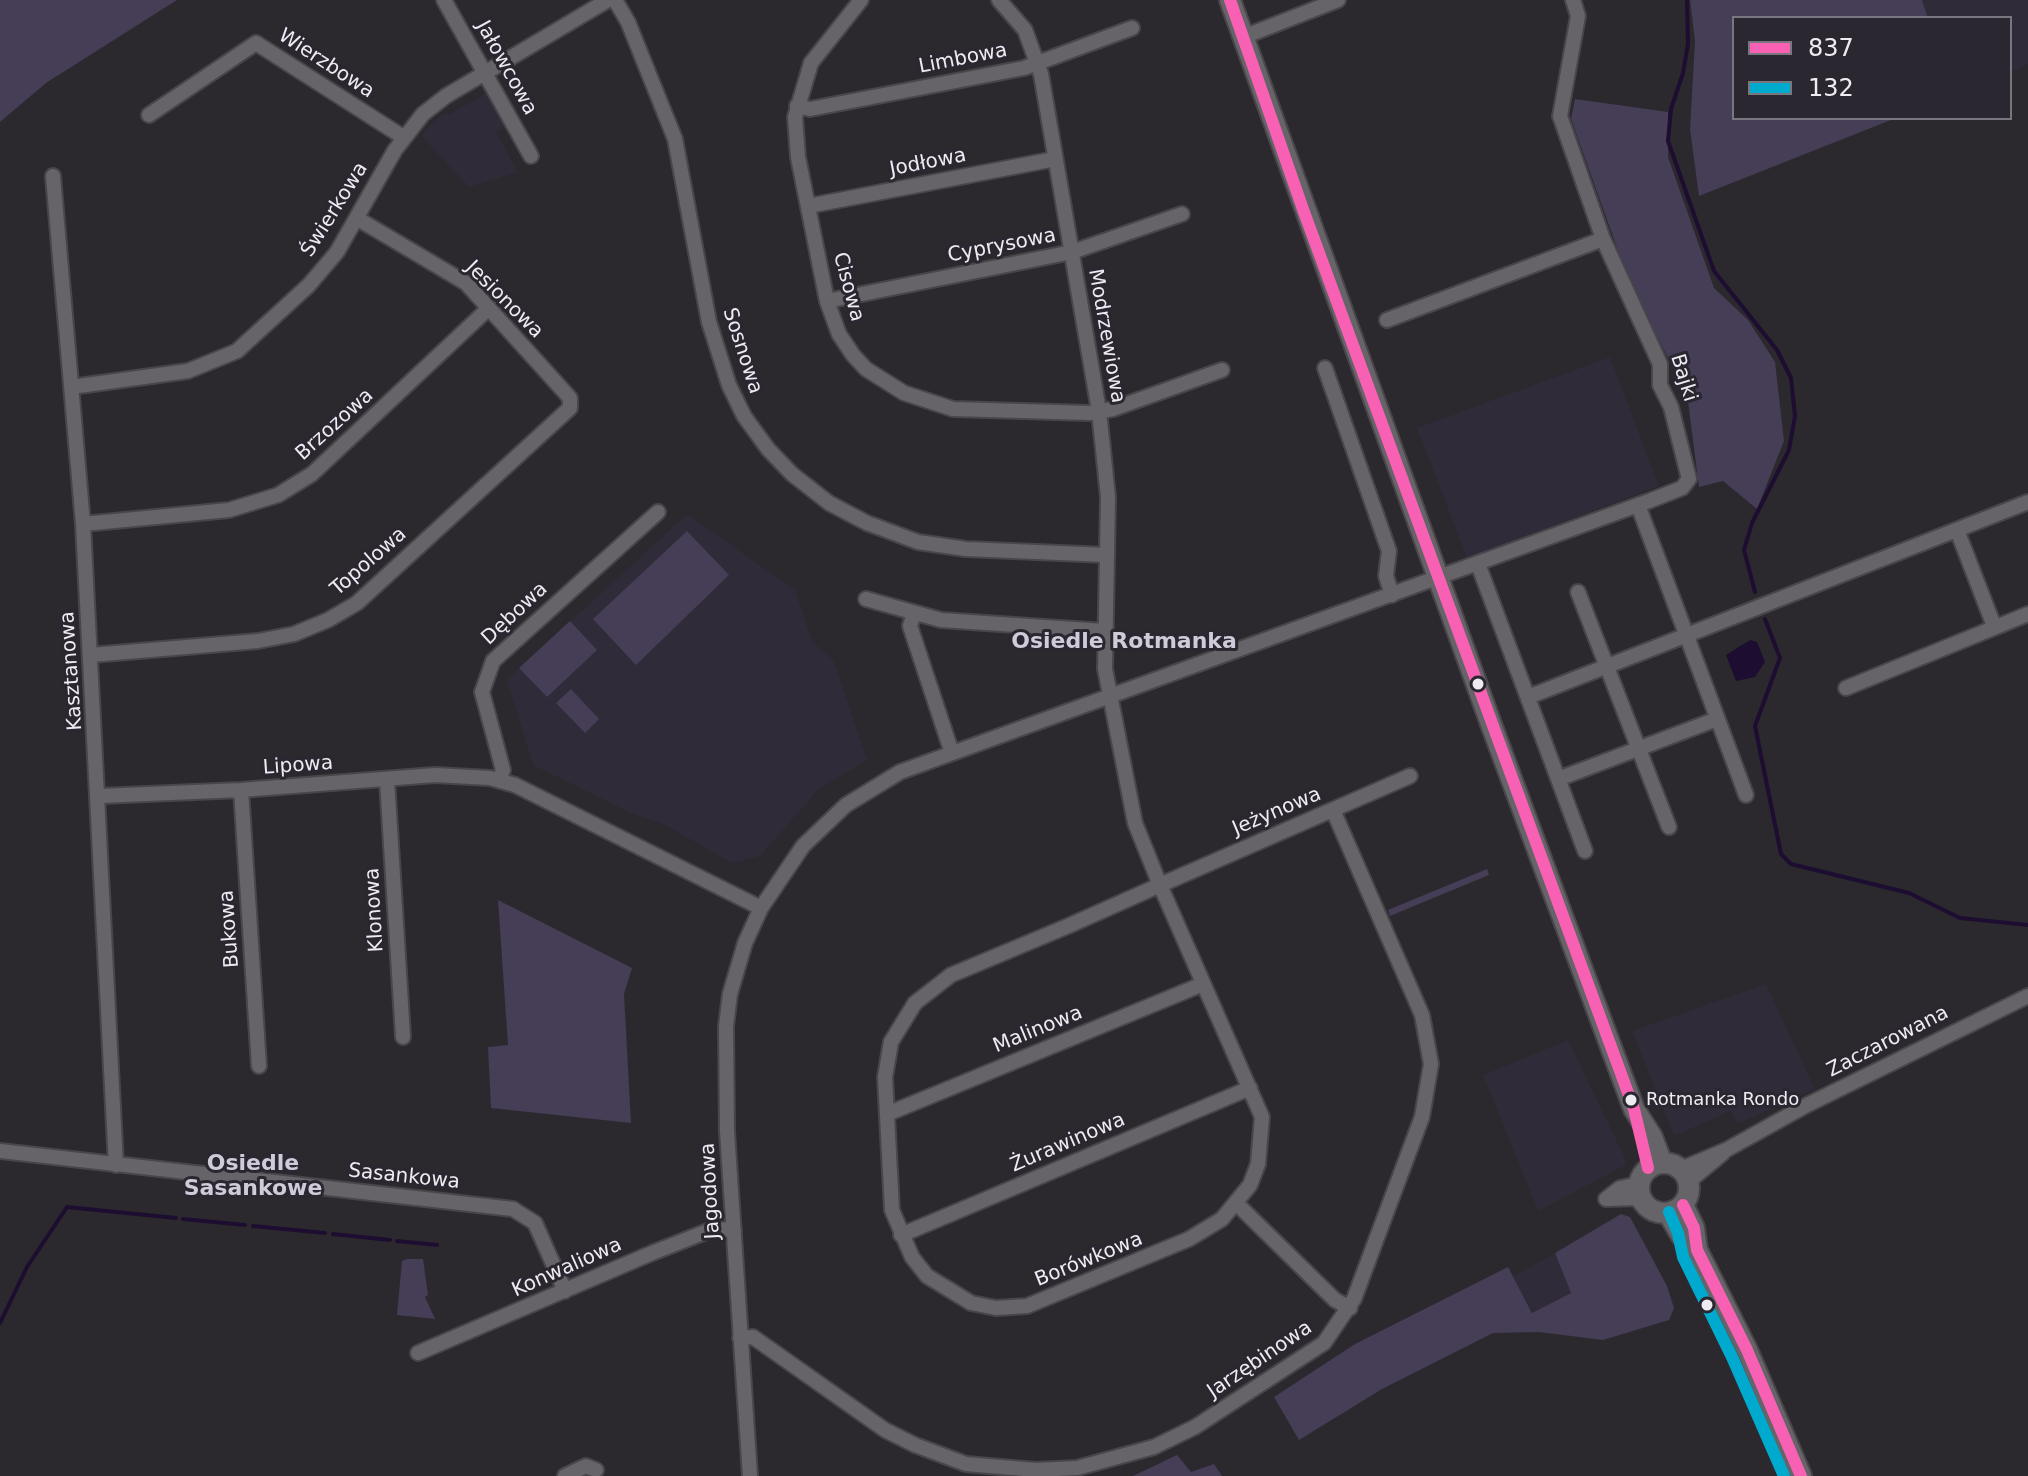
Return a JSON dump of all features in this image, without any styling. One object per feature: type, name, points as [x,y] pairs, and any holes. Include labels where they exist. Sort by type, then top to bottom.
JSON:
[{"type":"main road","points":[[1230,0],[1304,212],[1634,1109],[1652,1137],[1660,1177],[1675,1209],[1681,1235],[1697,1250],[1747,1350],[1801,1476]]},
{"type":"main road","points":[[1660,1177],[1652,1210],[1675,1209]]},
{"type":"street","name":"Jałowcowa","points":[[444,0],[531,156]]},
{"type":"street","name":"Świerkowa","points":[[71,387],[188,371],[229,357],[309,285],[337,252],[403,137],[434,105],[608,0]]},
{"type":"street","name":"Sosnowa","points":[[615,0],[628,22],[675,139],[709,322],[729,385],[744,416],[768,449],[792,474],[829,503],[867,523],[918,542],[966,549],[1107,555]]},
{"type":"street","name":"Cisowa","points":[[861,0],[811,63],[797,106],[798,157],[827,301],[839,334],[866,369],[904,393],[953,409],[1099,411],[1222,370]]},
{"type":"street","name":"Modrzewiowa","points":[[999,0],[1025,30],[1038,63],[1099,411],[1108,481],[1104,631],[1109,694]]},
{"type":"street","points":[[1243,37],[1338,0]]},
{"type":"street","name":"Bajki","points":[[1109,694],[1638,505],[1682,488],[1689,479],[1689,469],[1671,407],[1660,385],[1660,364],[1603,239],[1560,116],[1578,16],[1573,0]]},
{"type":"street","name":"Limbowa","points":[[797,106],[810,109],[1038,63],[1132,28]]},
{"type":"street","name":"Wierzbowa","points":[[149,115],[256,43],[403,137]]},
{"type":"street","name":"Jodłowa","points":[[808,206],[1055,159]]},
{"type":"street","name":"Kasztanowa","points":[[53,176],[83,524],[100,796],[97,809],[116,1165]]},
{"type":"street","name":"Cyprysowa","points":[[827,301],[1072,252],[1182,214]]},
{"type":"street","name":"Jesionowa","points":[[358,219],[457,276],[570,398]]},
{"type":"street","points":[[1387,320],[1603,239]]},
{"type":"street","name":"Brzozowa","points":[[83,524],[229,510],[278,495],[312,474],[489,308]]},
{"type":"street","points":[[1325,368],[1389,551],[1386,576],[1392,595]]},
{"type":"street","name":"Topolowa","points":[[91,655],[258,641],[294,634],[343,613],[570,408],[570,398]]},
{"type":"street","points":[[1528,697],[2028,502]]},
{"type":"street","points":[[1638,505],[1746,795]]},
{"type":"street","name":"Dębowa","points":[[499,780],[503,770],[482,692],[493,661],[658,512]]},
{"type":"street","points":[[1957,530],[1994,626]]},
{"type":"street","points":[[1478,564],[1585,851]]},
{"type":"street","points":[[1578,592],[1669,827]]},
{"type":"street","points":[[866,599],[941,620],[1104,631]]},
{"type":"street","points":[[914,613],[910,626],[952,753]]},
{"type":"street","points":[[1846,688],[2028,614]]},
{"type":"street","name":"Jagodowa","points":[[750,1476],[734,1230],[726,1026],[739,959],[761,908],[794,857],[846,805],[895,775],[1109,694]]},
{"type":"street","name":"Borówkowa","points":[[1109,694],[1135,823],[1262,1117],[1258,1164],[1237,1204],[1222,1219],[1189,1239],[1027,1306],[996,1308],[971,1303],[948,1292],[927,1276],[901,1235],[892,1210],[885,1077],[891,1042],[915,1003],[951,975],[1160,885]]},
{"type":"street","points":[[1558,779],[1717,719]]},
{"type":"street","name":"Lipowa","points":[[100,796],[241,790],[448,775],[499,780]]},
{"type":"street","name":"Jeżynowa","points":[[1160,885],[1410,776]]},
{"type":"street","name":"Klonowa","points":[[387,780],[403,1037]]},
{"type":"street","points":[[499,780],[761,908]]},
{"type":"street","name":"Bukowa","points":[[241,790],[259,1066]]},
{"type":"street","name":"Jarzębinowa","points":[[740,1338],[753,1337],[885,1430],[915,1445],[966,1464],[1036,1470],[1077,1468],[1154,1447],[1195,1427],[1302,1361],[1324,1343],[1350,1308],[1422,1117],[1431,1064],[1422,1015],[1333,810]]},
{"type":"street","name":"Malinowa","points":[[887,1114],[1203,984]]},
{"type":"street","name":"Zaczarowana","points":[[1660,1177],[1726,1150],[1807,1105],[2028,996]]},
{"type":"street","name":"Żurawinowa","points":[[901,1235],[1250,1088]]},
{"type":"street","name":"Sasankowa","points":[[0,1151],[513,1209],[535,1223],[565,1291]]},
{"type":"street","points":[[1237,1204],[1335,1300],[1350,1308]]},
{"type":"street","name":"Konwaliowa","points":[[418,1353],[713,1229],[734,1230]]},
{"type":"street","points":[[565,1476],[586,1466],[596,1470]]},
{"type":"shaded area","points":[[0,0],[177,0],[46,83],[0,122]]},
{"type":"shaded area","points":[[1690,0],[1922,0],[1927,16],[1732,16],[1732,120],[1891,120],[1699,196],[1690,129],[1695,41]]},
{"type":"shaded area","points":[[1922,0],[2028,0],[2028,64],[2012,71],[2012,16],[1927,16]]},
{"type":"shaded area","points":[[487,92],[505,127],[496,132],[518,172],[469,187],[423,138],[423,132],[443,114],[451,114]]},
{"type":"shaded area","points":[[1575,99],[1668,112],[1668,157],[1714,288],[1748,320],[1775,362],[1784,441],[1757,509],[1723,481],[1699,487],[1687,394],[1631,287],[1571,119]]},
{"type":"shaded area","points":[[1610,357],[1659,486],[1467,558],[1417,428]]},
{"type":"shaded area","points":[[687,514],[795,590],[812,641],[834,661],[867,760],[819,789],[760,856],[732,863],[662,823],[635,815],[533,765],[507,680]]},
{"type":"shaded area","points":[[687,531],[729,575],[636,665],[593,619]]},
{"type":"shaded area","points":[[570,621],[597,650],[547,697],[519,668]]},
{"type":"shaded area","points":[[1750,640],[1757,642],[1765,662],[1755,677],[1736,681],[1726,655]]},
{"type":"shaded area","points":[[571,689],[599,719],[585,733],[556,703]]},
{"type":"shaded area","points":[[1487,869],[1489,875],[1390,916],[1388,910]]},
{"type":"shaded area","points":[[498,900],[632,968],[624,994],[631,1123],[491,1108],[488,1047],[508,1045]]},
{"type":"shaded area","points":[[1766,984],[1815,1089],[1737,1124],[1731,1111],[1674,1136],[1632,1031]]},
{"type":"shaded area","points":[[1568,1040],[1626,1160],[1624,1166],[1538,1211],[1483,1075]]},
{"type":"shaded area","points":[[1621,1214],[1630,1217],[1667,1286],[1674,1308],[1669,1320],[1603,1340],[1539,1332],[1493,1333],[1382,1389],[1299,1440],[1274,1397],[1355,1344],[1508,1267],[1532,1313],[1571,1293],[1555,1253]]},
{"type":"shaded area","points":[[1555,1253],[1571,1293],[1533,1313],[1513,1277]]},
{"type":"shaded area","points":[[423,1259],[428,1295],[425,1297],[435,1319],[397,1315],[402,1261]]},
{"type":"shaded area","points":[[1177,1455],[1191,1472],[1214,1464],[1222,1476],[1133,1476]]},
{"type":"waterway","points":[[1687,0],[1688,44],[1683,73],[1671,109],[1668,141],[1714,271],[1777,350],[1791,378],[1795,416],[1789,450],[1752,523],[1744,550],[1755,592]]},
{"type":"waterway","points":[[1765,619],[1780,658],[1755,726],[1781,854],[1791,864],[1909,893],[1960,918],[2028,925]]},
{"type":"waterway","points":[[0,1323],[27,1267],[67,1207],[176,1218]]},
{"type":"waterway","points":[[183,1219],[245,1225]]},
{"type":"waterway","points":[[253,1226],[325,1233]]},
{"type":"waterway","points":[[333,1234],[390,1240]]},
{"type":"waterway","points":[[397,1241],[437,1245]]},
{"type":"transit line","name":"837","points":[[1230,0],[1304,212],[1634,1109],[1648,1168]]},
{"type":"transit line","name":"837","points":[[1683,1205],[1694,1228],[1697,1250],[1747,1350],[1801,1476]]},
{"type":"transit line","name":"132","points":[[1669,1212],[1683,1257],[1732,1357],[1784,1476]]},
{"type":"place","name":"Rotmanka Rondo","points":[[1631,1100]]},
{"type":"district","name":"Osiedle Rotmanka","points":[[1124,642]]},
{"type":"district","name":"Osiedle Sasankowe","points":[[253,1176]]}]
